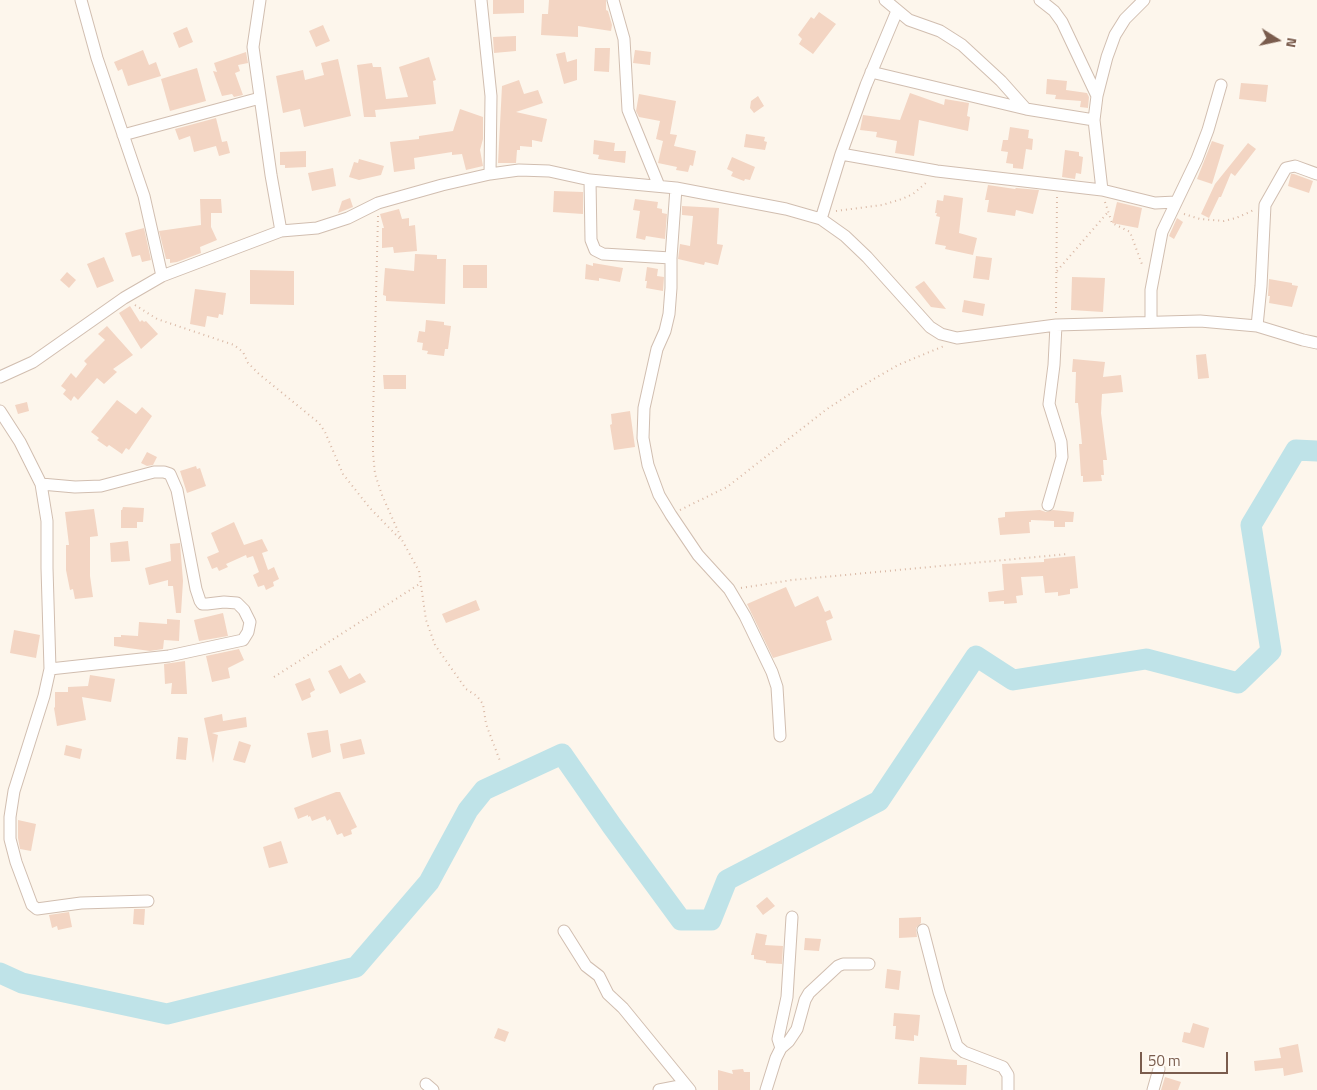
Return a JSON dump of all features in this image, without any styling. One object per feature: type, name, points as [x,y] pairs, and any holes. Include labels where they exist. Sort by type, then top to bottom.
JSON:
[{"type":"street","points":[[81,0],[96,58],[144,196],[162,276]]},
{"type":"street","points":[[260,0],[253,47],[271,175],[282,231]]},
{"type":"street","points":[[481,0],[491,96],[490,174]]},
{"type":"street","points":[[614,0],[624,40],[628,110],[659,186]]},
{"type":"street","points":[[885,0],[909,20],[940,31],[962,45],[1001,81],[1026,109]]},
{"type":"street","points":[[1040,0],[1054,11],[1062,22],[1097,96]]},
{"type":"street","points":[[1102,190],[1094,120],[1097,96],[1115,36],[1125,19],[1144,0]]},
{"type":"street","points":[[822,216],[841,154],[871,72],[897,11]]},
{"type":"street","points":[[871,72],[1026,109],[1094,120]]},
{"type":"street","points":[[1151,322],[1151,290],[1162,232],[1197,159],[1221,86]]},
{"type":"street","points":[[123,135],[260,98]]},
{"type":"street","points":[[841,154],[937,171],[1102,190],[1174,206]]},
{"type":"street","points":[[1256,326],[1262,286],[1265,205],[1286,168],[1295,166],[1317,174]]},
{"type":"street","points":[[0,377],[32,362],[124,298],[162,276],[282,231],[317,228],[348,218],[378,203],[442,185],[490,174],[519,170],[549,171],[590,180],[676,188],[822,216],[867,257],[930,327],[941,334],[957,338],[1056,325],[1113,325],[1200,321],[1256,326],[1317,343]]},
{"type":"street","points":[[590,180],[591,240],[595,250],[603,254],[671,258]]},
{"type":"street","points":[[676,188],[671,258],[672,288],[669,314],[665,331],[657,349],[650,379],[644,408],[643,438],[648,464],[659,495],[698,555],[729,590],[746,616],[772,672],[780,702],[780,736]]},
{"type":"street","points":[[1048,505],[1062,457],[1061,442],[1049,404],[1054,365],[1056,325]]},
{"type":"street","points":[[0,411],[20,442],[41,484],[47,521],[50,669],[44,696],[14,791],[10,818],[10,839],[32,905],[37,909],[44,910],[81,903],[148,901]]},
{"type":"street","points":[[41,484],[75,487],[101,486],[154,472],[170,474],[178,490],[196,589],[200,601],[202,604],[237,603],[244,610],[250,622],[248,632],[243,640],[168,656],[50,669]]},
{"type":"street","points":[[781,1048],[778,1039],[787,998],[792,917]]},
{"type":"street","points":[[923,930],[939,992],[957,1046],[964,1052],[1003,1067],[1008,1075],[1008,1090]]},
{"type":"street","points":[[564,931],[586,966],[599,976],[608,994],[623,1008],[688,1087]]},
{"type":"street","points":[[766,1090],[781,1048],[794,1035],[806,1000],[816,986],[838,966],[843,964],[869,964]]},
{"type":"street","points":[[1153,1090],[1159,1068]]},
{"type":"street","points":[[658,1090],[688,1087]]},
{"type":"path","points":[[822,216],[882,205],[902,199],[920,189],[937,171]]},
{"type":"path","points":[[1056,325],[1057,186]]},
{"type":"path","points":[[1102,190],[1112,223],[1130,232],[1151,290]]},
{"type":"path","points":[[378,203],[373,454],[375,474],[402,540],[419,571],[426,620],[435,645],[466,689],[477,696],[483,704],[486,724],[500,761]]},
{"type":"path","points":[[1174,206],[1200,219],[1224,220],[1236,218],[1265,205]]},
{"type":"path","points":[[1056,271],[1108,212]]},
{"type":"path","points":[[124,298],[157,319],[234,345],[243,352],[248,363],[259,374],[320,423],[343,474],[369,507],[402,540]]},
{"type":"path","points":[[671,515],[727,487],[827,408],[862,386],[898,365],[940,348],[957,338]]},
{"type":"path","points":[[729,590],[792,580],[1068,554]]},
{"type":"path","points":[[274,677],[421,583]]},
{"type":"building","points":[[493,0],[524,0],[524,13],[493,14]]},
{"type":"building","points":[[549,0],[606,0],[606,10],[612,25],[611,31],[578,26],[578,37],[541,35],[542,14],[548,14]]},
{"type":"building","points":[[819,12],[836,24],[813,54],[799,44],[802,39],[798,35],[811,17],[814,19]]},
{"type":"building","points":[[323,25],[330,41],[316,47],[309,31]]},
{"type":"building","points":[[187,27],[193,42],[179,48],[173,33]]},
{"type":"building","points":[[516,36],[516,51],[494,53],[493,37]]},
{"type":"building","points":[[595,48],[610,48],[609,72],[594,71]]},
{"type":"building","points":[[143,50],[149,65],[156,62],[161,76],[128,86],[122,69],[118,71],[114,62]]},
{"type":"building","points":[[635,50],[651,52],[650,65],[633,63]]},
{"type":"building","points":[[246,52],[248,63],[238,65],[240,71],[235,73],[243,95],[234,97],[232,94],[222,96],[213,71],[217,72],[214,63]]},
{"type":"building","points":[[565,52],[567,62],[577,59],[577,80],[564,84],[556,54]]},
{"type":"building","points":[[429,57],[436,80],[433,81],[436,104],[375,110],[376,117],[364,117],[357,65],[372,63],[373,67],[381,67],[386,99],[408,97],[399,67]]},
{"type":"building","points":[[338,59],[351,116],[304,127],[300,109],[283,113],[276,76],[303,70],[305,80],[324,75],[321,63]]},
{"type":"building","points":[[197,68],[206,101],[170,111],[161,79]]},
{"type":"building","points":[[1047,79],[1067,81],[1066,90],[1087,93],[1089,97],[1088,108],[1080,107],[1081,101],[1055,99],[1056,95],[1046,94]]},
{"type":"building","points":[[519,80],[524,94],[538,90],[543,103],[516,112],[547,119],[542,142],[532,140],[532,147],[520,146],[520,150],[517,150],[516,163],[498,163],[502,86]]},
{"type":"building","points":[[1241,83],[1268,85],[1266,102],[1239,99]]},
{"type":"building","points":[[910,93],[944,105],[945,99],[969,103],[967,116],[970,117],[968,131],[919,120],[914,156],[895,153],[897,141],[876,137],[877,132],[860,130],[863,115],[900,120]]},
{"type":"building","points":[[639,94],[676,101],[670,134],[677,135],[674,146],[696,151],[693,166],[690,165],[688,172],[676,170],[677,167],[658,163],[663,141],[656,139],[660,121],[639,117],[636,111]]},
{"type":"building","points":[[758,96],[764,106],[754,113],[750,108],[751,101]]},
{"type":"building","points":[[460,109],[483,117],[483,139],[480,150],[483,166],[466,170],[462,154],[452,155],[452,152],[414,158],[415,169],[394,172],[390,142],[419,139],[419,136],[453,131]]},
{"type":"building","points":[[216,118],[222,142],[227,141],[230,153],[219,156],[216,146],[194,152],[190,136],[179,140],[175,129]]},
{"type":"building","points":[[1010,127],[1029,130],[1028,138],[1033,139],[1032,150],[1026,149],[1023,169],[1013,168],[1013,164],[1006,163],[1008,152],[1001,151],[1003,140],[1008,140]]},
{"type":"building","points":[[746,134],[765,137],[764,141],[767,142],[765,150],[744,147]]},
{"type":"building","points":[[594,140],[615,143],[614,151],[626,151],[625,163],[598,159],[599,155],[593,154]]},
{"type":"building","points":[[1212,141],[1224,145],[1212,184],[1197,179]]},
{"type":"building","points":[[1248,143],[1256,149],[1235,176],[1231,173],[1221,197],[1219,197],[1209,218],[1201,214],[1215,184]]},
{"type":"building","points":[[1065,150],[1079,152],[1079,156],[1083,157],[1081,174],[1076,173],[1075,179],[1062,177]]},
{"type":"building","points":[[306,151],[306,167],[285,168],[285,165],[280,165],[280,152]]},
{"type":"building","points":[[732,157],[755,167],[750,180],[745,179],[744,181],[731,176],[733,172],[727,169]]},
{"type":"building","points":[[359,159],[384,166],[381,175],[359,180],[349,177],[354,162],[358,163]]},
{"type":"building","points":[[333,168],[336,186],[312,191],[308,173]]},
{"type":"building","points":[[1291,174],[1313,181],[1309,193],[1288,186]]},
{"type":"building","points":[[988,185],[1039,190],[1033,214],[1016,210],[1015,216],[987,212],[989,200],[985,200]]},
{"type":"building","points":[[554,191],[583,192],[583,214],[553,212]]},
{"type":"building","points":[[944,195],[963,198],[959,233],[977,238],[973,255],[945,249],[946,246],[935,244],[940,217],[936,216],[937,213],[935,213],[937,200],[943,201]]},
{"type":"building","points":[[350,198],[353,207],[338,213],[342,201]]},
{"type":"building","points":[[200,199],[221,199],[222,213],[211,213],[211,227],[217,240],[200,247],[201,253],[170,263],[170,259],[166,259],[159,231],[201,225]]},
{"type":"building","points":[[635,199],[658,202],[657,208],[662,209],[662,213],[667,214],[665,239],[646,236],[645,240],[636,238],[640,211],[633,210]]},
{"type":"building","points":[[1117,202],[1142,208],[1138,228],[1112,223]]},
{"type":"building","points":[[682,206],[719,208],[717,244],[723,245],[718,265],[705,262],[704,265],[678,259],[680,244],[690,246],[693,216],[682,215]]},
{"type":"building","points":[[399,209],[402,219],[409,218],[409,226],[415,225],[417,251],[394,253],[393,247],[382,248],[382,228],[384,228],[380,214]]},
{"type":"building","points":[[1177,218],[1183,222],[1174,239],[1169,236]]},
{"type":"building","points":[[144,228],[151,260],[142,262],[140,255],[132,257],[125,233]]},
{"type":"building","points":[[415,254],[437,255],[437,259],[446,259],[445,304],[386,301],[386,296],[383,295],[385,268],[414,271]]},
{"type":"building","points":[[976,256],[992,258],[989,280],[973,278]]},
{"type":"building","points":[[104,257],[114,281],[97,288],[87,264]]},
{"type":"building","points":[[593,263],[623,268],[620,282],[599,278],[599,281],[585,279],[586,264],[593,266]]},
{"type":"building","points":[[463,265],[487,265],[487,288],[463,288]]},
{"type":"building","points":[[647,267],[658,269],[657,276],[664,277],[663,291],[646,288]]},
{"type":"building","points":[[250,270],[294,271],[294,305],[250,304]]},
{"type":"building","points":[[67,272],[76,280],[69,288],[60,280]]},
{"type":"building","points":[[1072,277],[1105,278],[1103,312],[1071,310]]},
{"type":"building","points":[[1269,279],[1292,283],[1292,285],[1298,286],[1292,307],[1269,303]]},
{"type":"building","points":[[924,281],[946,309],[931,307],[915,287]]},
{"type":"building","points":[[195,289],[226,293],[223,315],[219,314],[218,318],[207,316],[205,327],[190,324]]},
{"type":"building","points":[[964,300],[985,304],[983,316],[962,312]]},
{"type":"building","points":[[130,306],[140,322],[142,320],[146,321],[158,334],[141,349],[119,313]]},
{"type":"building","points":[[426,320],[444,322],[444,325],[451,326],[448,349],[445,349],[444,356],[427,354],[428,351],[422,350],[423,343],[417,342],[419,331],[425,332]]},
{"type":"building","points":[[107,326],[133,355],[113,369],[117,372],[104,384],[97,378],[78,400],[74,396],[71,401],[63,394],[66,390],[61,386],[71,373],[76,378],[87,364],[84,361],[105,340],[98,334]]},
{"type":"building","points":[[1206,354],[1209,378],[1198,379],[1196,355]]},
{"type":"building","points":[[1073,359],[1105,362],[1103,377],[1121,375],[1123,392],[1102,394],[1101,413],[1107,460],[1103,460],[1104,475],[1101,475],[1102,481],[1083,482],[1083,476],[1081,476],[1079,444],[1082,444],[1078,403],[1075,403],[1076,372],[1072,372]]},
{"type":"building","points":[[383,375],[406,375],[406,389],[384,389]]},
{"type":"building","points":[[117,400],[136,414],[142,407],[152,416],[129,450],[126,448],[122,454],[109,445],[107,447],[97,440],[99,438],[91,432]]},
{"type":"building","points":[[27,402],[29,411],[18,414],[15,405]]},
{"type":"building","points":[[630,411],[635,447],[614,450],[610,425],[612,424],[611,414]]},
{"type":"building","points":[[147,452],[157,457],[153,465],[147,466],[141,463]]},
{"type":"building","points":[[196,466],[197,469],[200,468],[206,486],[187,493],[180,471]]},
{"type":"building","points":[[123,507],[144,508],[143,522],[137,522],[137,528],[121,528],[121,510]]},
{"type":"building","points":[[94,509],[98,536],[90,537],[90,576],[93,597],[75,599],[73,589],[70,590],[66,570],[66,545],[69,545],[65,512]]},
{"type":"building","points":[[1040,510],[1046,512],[1053,510],[1074,512],[1073,522],[1065,522],[1065,527],[1054,527],[1054,521],[1031,520],[1029,522],[1030,533],[1000,535],[998,518],[1005,517],[1005,512]]},
{"type":"building","points":[[234,522],[244,545],[262,539],[268,551],[262,553],[268,570],[274,567],[279,579],[273,582],[274,586],[266,590],[264,585],[258,587],[253,575],[259,572],[253,556],[247,558],[246,555],[226,564],[228,567],[219,571],[217,567],[212,569],[207,557],[219,552],[211,533]]},
{"type":"building","points":[[128,541],[130,561],[111,562],[110,543]]},
{"type":"building","points":[[180,543],[183,581],[181,613],[176,613],[173,586],[168,586],[168,580],[149,585],[145,568],[171,561],[170,544]]},
{"type":"building","points":[[1075,556],[1078,588],[1070,589],[1070,594],[1058,596],[1058,592],[1045,593],[1043,576],[1021,577],[1023,595],[1016,596],[1017,603],[1004,604],[1004,601],[989,602],[988,592],[1004,590],[1002,564],[1044,562],[1044,559]]},
{"type":"building","points":[[786,587],[795,607],[818,596],[825,612],[830,610],[833,618],[826,621],[832,640],[773,658],[747,604]]},
{"type":"building","points":[[476,600],[480,610],[446,623],[442,614]]},
{"type":"building","points":[[223,613],[228,636],[199,641],[194,620]]},
{"type":"building","points":[[167,619],[180,620],[179,641],[164,640],[163,649],[150,651],[114,646],[114,637],[121,637],[121,635],[138,636],[139,622],[167,624]]},
{"type":"building","points":[[14,630],[40,635],[36,658],[10,653]]},
{"type":"building","points":[[239,649],[244,660],[228,668],[230,678],[212,682],[206,656]]},
{"type":"building","points":[[185,661],[187,694],[171,694],[172,683],[165,684],[164,664]]},
{"type":"building","points":[[341,665],[349,679],[360,673],[366,682],[340,694],[328,671]]},
{"type":"building","points":[[90,675],[115,679],[111,702],[82,697],[86,720],[57,726],[54,708],[55,692],[68,692],[68,687],[88,686]]},
{"type":"building","points":[[310,678],[315,690],[310,693],[311,697],[302,701],[295,684]]},
{"type":"building","points":[[222,714],[223,721],[246,717],[247,727],[212,733],[218,735],[213,763],[204,718]]},
{"type":"building","points":[[328,730],[331,752],[312,758],[307,733]]},
{"type":"building","points":[[178,737],[188,738],[186,760],[176,759]]},
{"type":"building","points":[[361,739],[365,754],[343,759],[340,744]]},
{"type":"building","points":[[239,741],[251,745],[245,763],[233,760]]},
{"type":"building","points":[[66,745],[82,749],[80,759],[64,755]]},
{"type":"building","points":[[340,792],[357,827],[351,830],[352,834],[344,837],[342,833],[337,835],[330,819],[327,821],[325,816],[312,821],[308,815],[298,819],[294,808]]},
{"type":"building","points":[[18,820],[36,824],[31,851],[20,849]]},
{"type":"building","points":[[281,841],[288,863],[269,868],[263,847]]},
{"type":"building","points":[[767,897],[775,906],[763,915],[756,906]]},
{"type":"building","points":[[134,909],[145,909],[144,925],[133,924]]},
{"type":"building","points":[[69,912],[72,927],[58,930],[57,926],[52,928],[49,915]]},
{"type":"building","points":[[921,917],[921,923],[916,928],[917,937],[899,938],[899,918]]},
{"type":"building","points":[[756,933],[767,935],[765,945],[783,946],[782,964],[766,963],[766,961],[754,959],[754,955],[751,955]]},
{"type":"building","points":[[805,938],[821,939],[819,951],[804,950]]},
{"type":"building","points":[[887,969],[901,971],[899,990],[885,988]]},
{"type":"building","points":[[894,1013],[920,1015],[918,1036],[914,1035],[914,1041],[895,1039]]},
{"type":"building","points":[[1193,1023],[1209,1028],[1204,1048],[1182,1042],[1184,1032],[1190,1033]]},
{"type":"building","points":[[498,1028],[509,1032],[505,1042],[494,1038]]},
{"type":"building","points":[[1298,1044],[1303,1072],[1284,1076],[1283,1068],[1255,1071],[1254,1061],[1281,1058],[1279,1048]]},
{"type":"building","points":[[920,1057],[957,1060],[957,1065],[967,1065],[966,1085],[918,1084]]},
{"type":"building","points":[[743,1069],[744,1072],[750,1072],[750,1090],[718,1090],[718,1070],[733,1074],[732,1070]]},
{"type":"building","points":[[1165,1077],[1181,1082],[1178,1090],[1161,1090]]},
{"type":"waterway","points":[[0,973],[22,983],[167,1014],[356,967],[429,882],[468,810],[484,790],[562,754],[681,920],[711,920],[727,880],[879,801],[976,656],[1013,680],[1146,659],[1238,683],[1271,651],[1251,525],[1296,450],[1317,451]]}]
